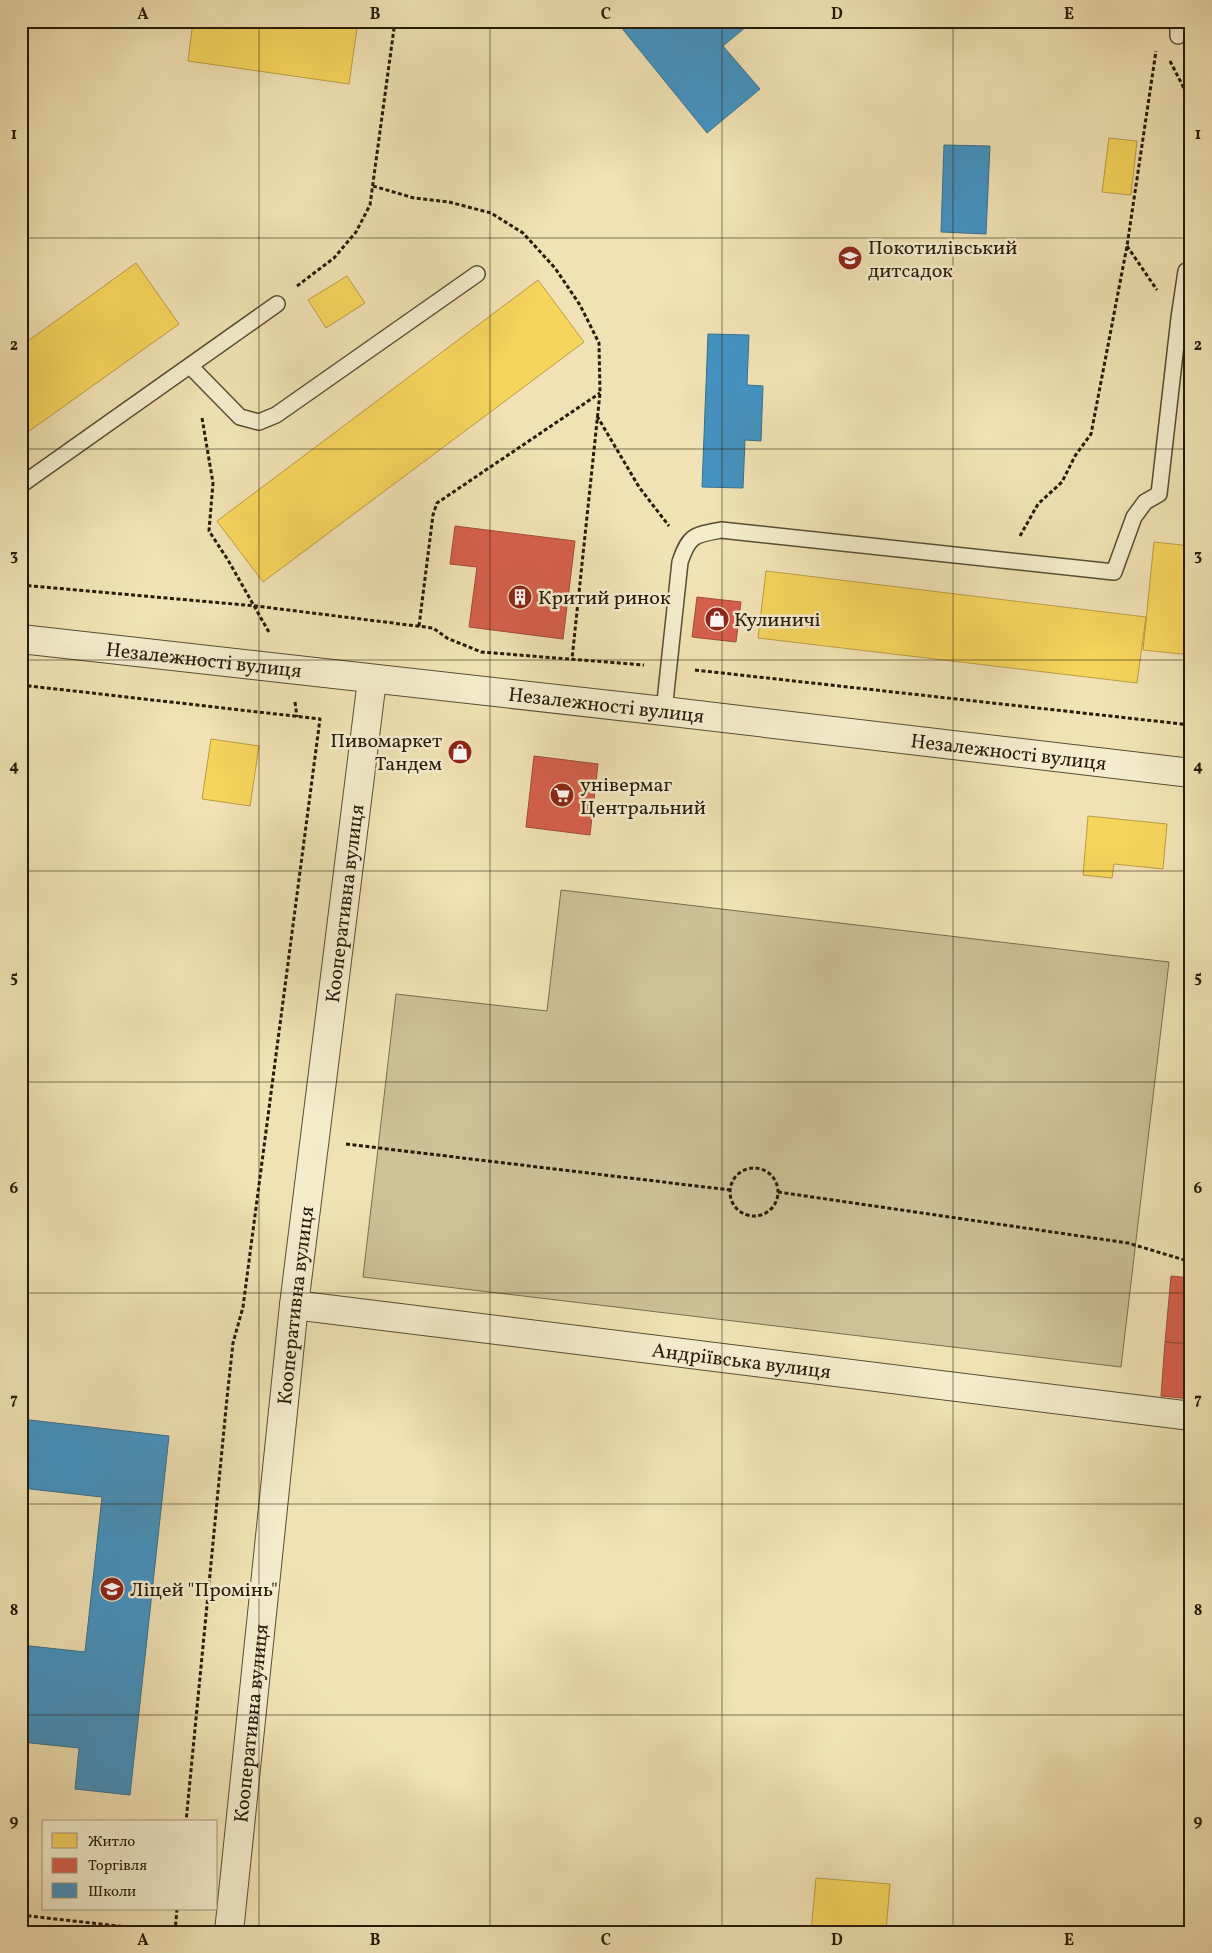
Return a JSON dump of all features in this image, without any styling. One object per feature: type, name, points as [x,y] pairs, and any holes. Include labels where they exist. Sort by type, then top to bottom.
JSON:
[{"type":"street","name":"Незалежності вулиця","points":[[21,639],[372,680],[664,711],[1191,773]]},
{"type":"street","name":"Кооперативна вулиця","points":[[228,1932],[294,1306],[372,680]]},
{"type":"street","name":"Андріївська вулиця","points":[[294,1306],[1191,1416]]},
{"type":"lane","points":[[664,711],[680,562],[686,543],[700,534],[721,530],[1114,572],[1134,517],[1145,502],[1159,494],[1185,319],[1186,271]]},
{"type":"lane","points":[[190,366],[240,418],[259,422],[276,415],[477,274]]},
{"type":"lane","points":[[21,486],[277,304]]},
{"type":"path","points":[[277,304],[307,277],[334,258],[356,232],[370,205],[395,21]]},
{"type":"path","points":[[1015,561],[1021,533],[1038,504],[1062,482],[1075,456],[1091,434],[1127,246],[1156,46]]},
{"type":"path","points":[[1166,53],[1191,102]]},
{"type":"path","points":[[373,186],[414,198],[449,202],[490,213],[523,233],[555,268],[580,305],[598,343],[600,393],[572,659]]},
{"type":"path","points":[[1127,246],[1152,284],[1185,319]]},
{"type":"path","points":[[205,382],[201,409],[213,482],[209,531],[256,606]]},
{"type":"path","points":[[419,626],[433,515],[437,503],[600,393]]},
{"type":"path","points":[[597,416],[639,487],[661,517]]},
{"type":"path","points":[[21,585],[256,606],[433,628],[446,638],[481,652],[669,667],[1191,725]]},
{"type":"path","points":[[21,686],[320,719],[249,1269],[243,1307],[234,1343],[226,1398],[186,1820]]},
{"type":"path","points":[[315,1140],[730,1190]]},
{"type":"path","points":[[751,1168],[760,1169],[773,1177],[778,1192],[777,1199],[768,1212],[753,1216],[739,1210],[734,1205],[730,1190],[737,1175],[751,1168]]},
{"type":"path","points":[[778,1192],[1128,1243],[1191,1262]]},
{"type":"path","points":[[175,1932],[177,1910]]},
{"type":"path","points":[[21,1915],[170,1932]]},
{"type":"shaded area","points":[[561,890],[1169,962],[1121,1367],[363,1277],[396,994],[547,1011]]},
{"type":"building: Житло","points":[[193,21],[358,21],[349,84],[188,61]]},
{"type":"building: Житло","points":[[1109,138],[1137,141],[1131,195],[1102,192]]},
{"type":"building: Житло","points":[[136,263],[179,324],[21,437],[21,346]]},
{"type":"building: Житло","points":[[347,276],[365,303],[326,328],[308,300]]},
{"type":"building: Житло","points":[[538,280],[584,342],[263,582],[217,521]]},
{"type":"building: Житло","points":[[1191,506],[1191,546],[1187,545]]},
{"type":"building: Житло","points":[[1154,542],[1191,546],[1191,655],[1143,650]]},
{"type":"building: Житло","points":[[766,571],[1146,617],[1137,683],[758,638]]},
{"type":"building: Житло","points":[[211,739],[259,746],[250,806],[202,799]]},
{"type":"building: Житло","points":[[1088,816],[1167,824],[1163,869],[1114,864],[1112,878],[1083,875]]},
{"type":"building: Житло","points":[[816,1878],[890,1884],[886,1932],[811,1932]]},
{"type":"building: Торгівля","name":"Критий ринок","points":[[455,526],[575,541],[563,639],[469,627],[477,567],[450,564]]},
{"type":"building: Торгівля","name":"Кулиничі","points":[[697,597],[741,602],[736,642],[692,637]]},
{"type":"building: Торгівля","name":"універмаг Центральний","points":[[534,756],[598,764],[590,835],[526,827]]},
{"type":"building: Торгівля","points":[[1171,1276],[1191,1278],[1191,1344],[1165,1342]]},
{"type":"building: Торгівля","points":[[1165,1342],[1191,1344],[1191,1399],[1161,1396]]},
{"type":"building: Школи","points":[[616,21],[753,21],[723,46],[760,89],[707,133]]},
{"type":"building: Школи","points":[[826,21],[843,21],[833,29]]},
{"type":"building: Школи","points":[[944,145],[990,146],[986,234],[941,232]]},
{"type":"building: Школи","points":[[708,334],[749,335],[747,385],[763,386],[761,441],[745,440],[743,488],[702,487]]},
{"type":"building: Школи","points":[[21,1419],[169,1436],[130,1795],[75,1789],[79,1748],[21,1742],[21,1645],[85,1652],[102,1497],[21,1488]]},
{"type":"place","name":"Покотилівський дитсадок","points":[[850,258]]},
{"type":"place","name":"Критий ринок","points":[[520,597]]},
{"type":"place","name":"Кулиничі","points":[[717,619]]},
{"type":"place","name":"Пивомаркет Тандем","points":[[460,752]]},
{"type":"place","name":"універмаг Центральний","points":[[562,795]]},
{"type":"place","name":"Ліцей \"Промінь\"","points":[[112,1589]]}]
